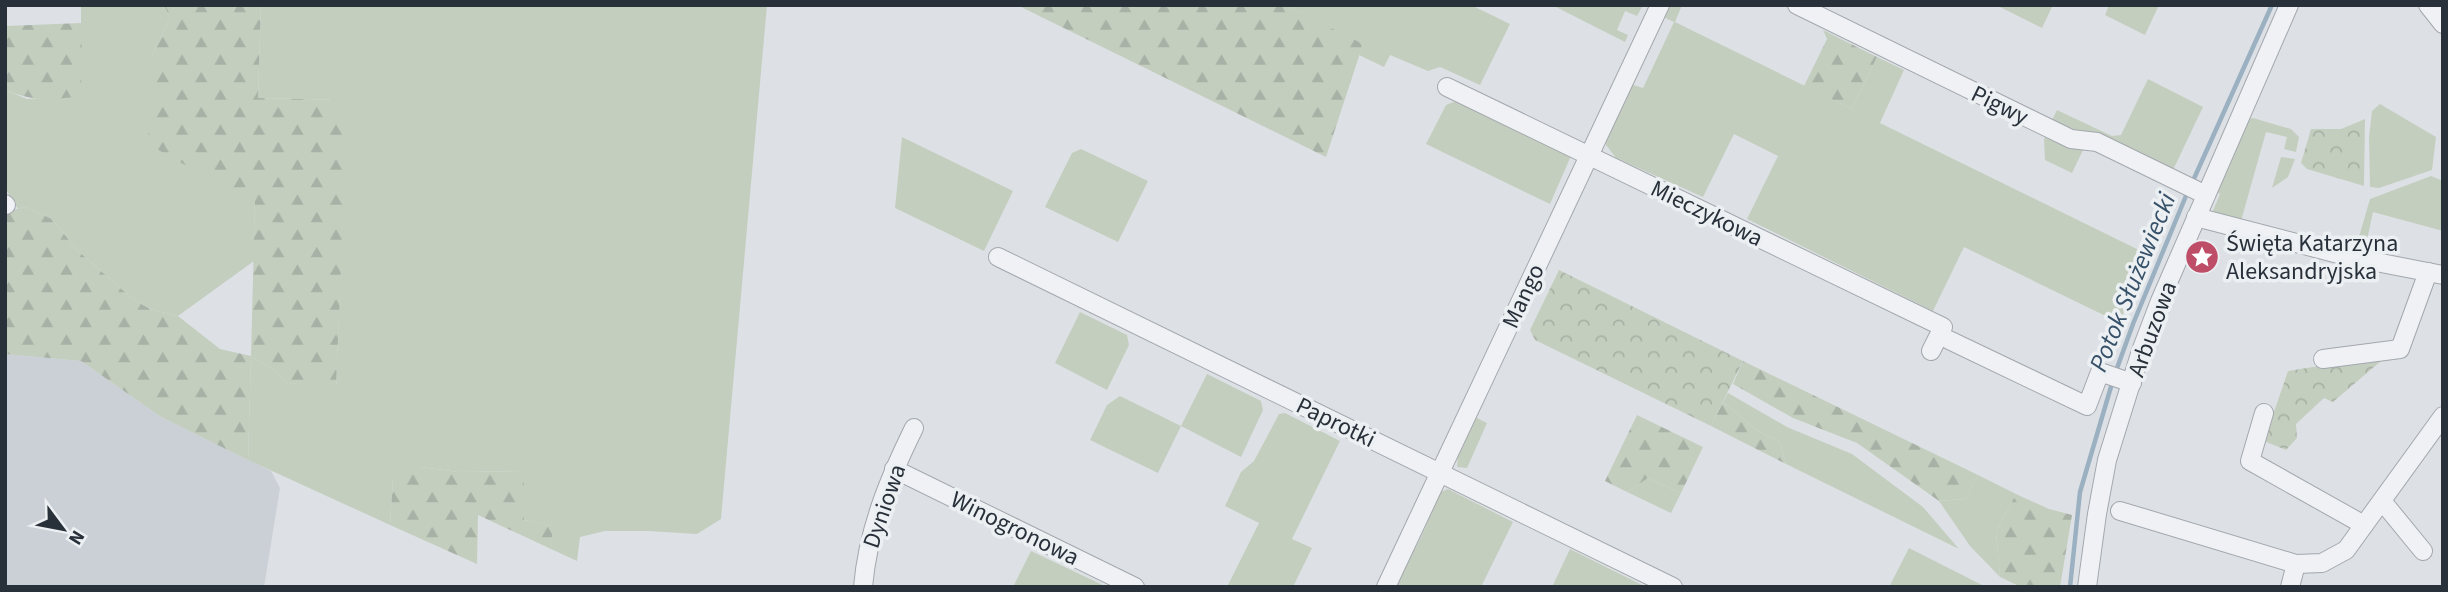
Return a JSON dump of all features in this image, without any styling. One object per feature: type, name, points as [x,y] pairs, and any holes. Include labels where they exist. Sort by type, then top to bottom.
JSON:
[{"type":"street","name":"Mango","points":[[1386,587],[1660,5]]},
{"type":"street","name":"Pigwy","points":[[1797,5],[2071,139],[2097,142],[2203,194]]},
{"type":"street","name":"Arbuzowa","points":[[2087,587],[2096,514],[2120,379],[2152,322],[2203,194],[2289,5]]},
{"type":"street","points":[[2428,5],[2443,24]]},
{"type":"street","name":"Mieczykowa","points":[[1447,87],[1942,327],[1931,351]]},
{"type":"street","points":[[2196,216],[2350,257],[2435,274],[2400,349],[2323,359]]},
{"type":"street","name":"Paprotki","points":[[998,257],[1673,587]]},
{"type":"street","points":[[1949,340],[2087,406],[2100,372],[2120,379]]},
{"type":"street","points":[[2264,413],[2250,461],[2364,525]]},
{"type":"street","points":[[2120,511],[2296,564],[2322,563],[2346,550],[2443,416]]},
{"type":"street","name":"Dyniowa","points":[[863,587],[873,532],[884,492],[914,428]]},
{"type":"street","name":"Winogronowa","points":[[894,469],[1135,587]]},
{"type":"street","points":[[2382,501],[2423,551]]},
{"type":"street","points":[[2290,587],[2296,564]]},
{"type":"shaded area","points":[[5,354],[81,361],[161,417],[271,471],[280,488],[264,587],[5,587]]},
{"type":"green space","points":[[81,5],[164,5],[170,18],[151,57],[255,199],[254,261],[178,316],[150,309],[134,300],[77,250],[52,219],[25,207],[18,209],[5,188],[5,90],[27,99],[81,96]]},
{"type":"green space","points":[[164,5],[261,5],[258,98],[348,100],[336,388],[288,383],[271,368],[251,357],[248,460],[161,417],[81,361],[5,354],[5,212],[25,207],[52,219],[77,250],[134,300],[150,309],[178,316],[220,349],[251,356],[255,199],[199,173],[148,144],[151,57],[170,18]]},
{"type":"green space","points":[[261,5],[767,5],[721,519],[697,534],[605,531],[580,537],[577,561],[551,549],[552,526],[524,520],[524,471],[459,472],[421,467],[393,478],[390,525],[248,460],[251,357],[271,368],[288,383],[336,387],[347,100],[258,98]]},
{"type":"green space","points":[[1017,5],[1285,5],[1363,44],[1326,157]]},
{"type":"green space","points":[[1285,5],[1471,5],[1510,24],[1480,85],[1440,67],[1428,71],[1390,55],[1384,67],[1359,55],[1363,45]]},
{"type":"green space","points":[[1552,5],[1642,7],[1637,16],[1625,11],[1617,30],[1628,35],[1625,42]]},
{"type":"green space","points":[[1666,5],[1682,5],[1675,22],[1852,109],[1877,57],[1904,70],[1880,123],[2145,253],[2120,323],[1964,247],[1933,311],[1747,219],[1778,156],[1734,134],[1703,197],[1616,158],[1606,145],[1607,132],[1630,84],[1643,88],[1674,22],[1661,16]]},
{"type":"green space","points":[[1996,5],[2053,5],[2042,28]]},
{"type":"green space","points":[[2109,5],[2159,5],[2145,35],[2105,15]]},
{"type":"green space","points":[[82,23],[81,96],[42,99],[5,90],[5,26]]},
{"type":"green space","points":[[1823,30],[1877,57],[1852,109],[1804,86],[1827,39]]},
{"type":"green space","points":[[2148,79],[2203,107],[2173,170],[2093,132],[2080,132],[2052,120],[2057,110],[2112,136],[2121,135]]},
{"type":"green space","points":[[1461,99],[1571,156],[1550,204],[1426,144],[1446,105]]},
{"type":"green space","points":[[2380,104],[2436,137],[2432,170],[2379,188],[2370,187],[2369,138],[2372,111]]},
{"type":"green space","points":[[2253,118],[2291,129],[2299,137],[2296,152],[2284,149],[2287,137],[2266,132],[2241,221],[2212,213],[2220,194],[2216,191],[2246,119]]},
{"type":"green space","points":[[2365,119],[2364,186],[2307,169],[2301,163],[2311,129],[2341,129]]},
{"type":"green space","points":[[2047,134],[2085,146],[2072,173],[2045,160],[2044,139]]},
{"type":"green space","points":[[902,137],[1013,191],[984,251],[895,208]]},
{"type":"green space","points":[[1081,149],[1148,181],[1118,242],[1045,207],[1072,153]]},
{"type":"green space","points":[[2281,157],[2295,159],[2288,177],[2272,188]]},
{"type":"green space","points":[[2431,176],[2443,181],[2443,231],[2373,212],[2365,249],[2356,247],[2370,199]]},
{"type":"green space","points":[[1559,270],[1743,361],[1711,426],[1535,340],[1530,330]]},
{"type":"green space","points":[[1080,312],[1127,335],[1129,345],[1107,390],[1055,363]]},
{"type":"green space","points":[[2388,355],[2333,402],[2324,398],[2296,424],[2297,438],[2286,450],[2264,441],[2288,371]]},
{"type":"green space","points":[[1743,361],[1978,475],[1965,499],[1939,501],[1857,443],[1793,418],[1733,384]]},
{"type":"green space","points":[[1207,374],[1261,401],[1263,410],[1241,457],[1181,426]]},
{"type":"green space","points":[[1728,393],[1787,427],[1852,454],[1923,507],[1959,549],[1786,464],[1779,441],[1758,431],[1723,402]]},
{"type":"green space","points":[[1120,396],[1181,426],[1158,473],[1090,440],[1107,405]]},
{"type":"green space","points":[[1723,402],[1758,431],[1779,441],[1786,464],[1711,426]]},
{"type":"green space","points":[[1285,413],[1340,441],[1292,539],[1312,548],[1293,587],[1227,587],[1259,523],[1225,506],[1241,472],[1254,461],[1279,414]]},
{"type":"green space","points":[[1637,415],[1703,447],[1681,493],[1648,478],[1627,492],[1605,481]]},
{"type":"green space","points":[[1475,417],[1487,423],[1467,468],[1457,467],[1458,454]]},
{"type":"green space","points":[[421,467],[459,472],[524,471],[524,520],[553,526],[551,549],[478,515],[477,564],[390,525],[393,478],[397,472]]},
{"type":"green space","points":[[1978,475],[2016,494],[1996,532],[2000,577],[1970,546],[1939,501],[1965,499]]},
{"type":"green space","points":[[1648,478],[1681,493],[1671,513],[1627,492]]},
{"type":"green space","points":[[1448,489],[1513,522],[1481,587],[1391,587],[1419,542],[1438,493]]},
{"type":"green space","points":[[2016,494],[2049,509],[2072,515],[2060,587],[2021,587],[2000,577],[1996,532]]},
{"type":"green space","points":[[1909,548],[1986,587],[1889,587]]},
{"type":"green space","points":[[1570,549],[1646,587],[1552,587]]},
{"type":"green space","points":[[1031,551],[1107,587],[1013,587]]},
{"type":"waterway","name":"Potok Służewiecki","points":[[2192,183],[2272,5]]},
{"type":"waterway","name":"Potok Służewiecki","points":[[2116,371],[2188,191]]},
{"type":"waterway","name":"Potok Służewiecki","points":[[2070,587],[2080,492],[2113,380]]},
{"type":"place","name":"Święta Katarzyna Aleksandryjska","points":[[2202,257]]}]
